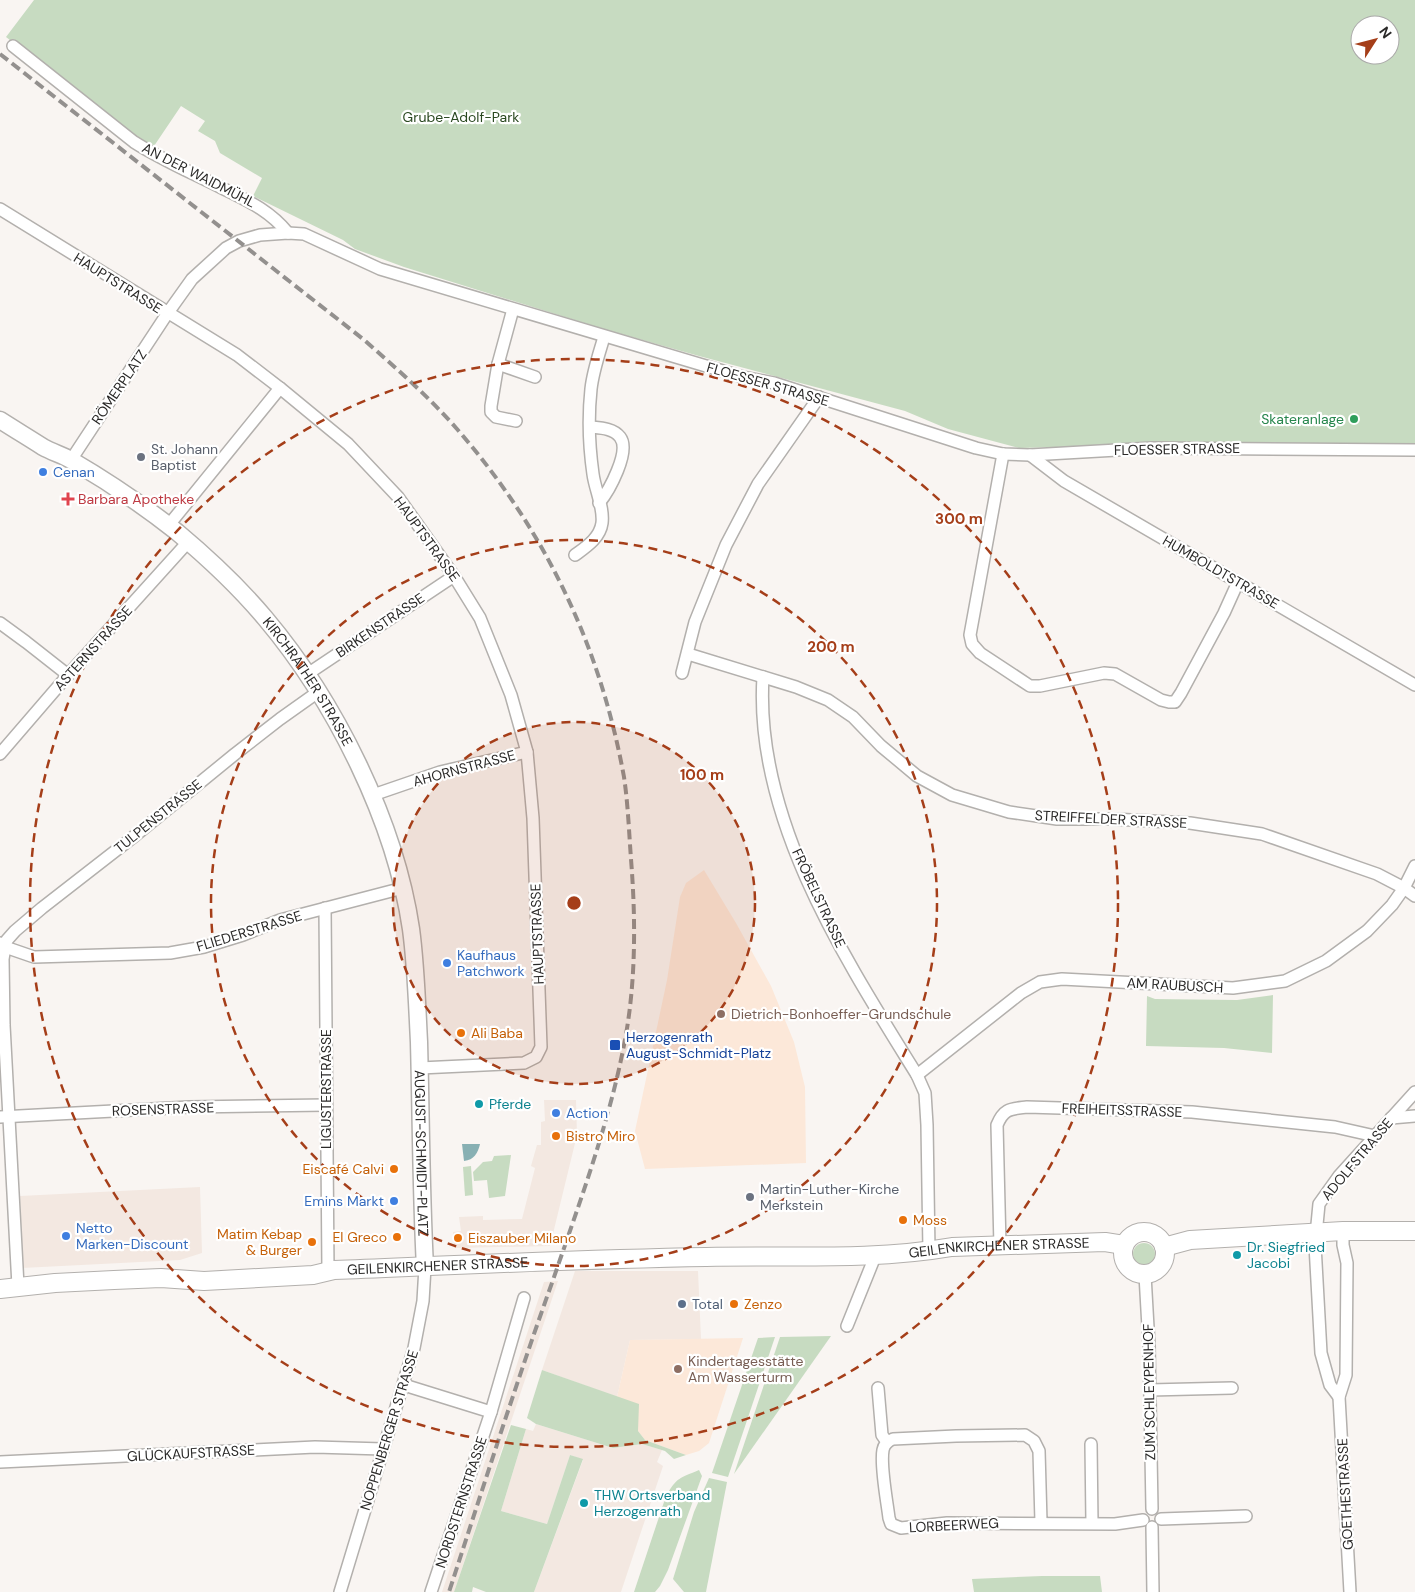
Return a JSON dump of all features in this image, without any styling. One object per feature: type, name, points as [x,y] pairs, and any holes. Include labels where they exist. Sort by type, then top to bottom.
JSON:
[{"type":"main road","name":"KIRCHRATHER STRASSE","points":[[0,420],[45,448],[70,460],[131,499],[188,542],[224,575],[264,617],[318,692],[373,795],[392,848],[403,888],[411,929],[417,988],[420,1068]]},
{"type":"main road","name":"AUGUST-SCHMIDT-PLATZ","points":[[420,1068],[425,1267]]},
{"type":"main road","points":[[1164,1247],[1190,1240],[1343,1231],[1415,1231]]},
{"type":"main road","points":[[1145,1232],[1157,1236],[1164,1247],[1165,1257],[1162,1266],[1154,1272],[1145,1275],[1134,1273],[1126,1266],[1122,1255],[1124,1245],[1133,1235],[1145,1232]]},
{"type":"main road","name":"GEILENKIRCHENER STRASSE","points":[[0,1289],[18,1286],[123,1279],[161,1278],[204,1281],[313,1275],[328,1270],[520,1262],[876,1254],[952,1248],[1105,1242],[1124,1245]]},
{"type":"street","name":"AN DER WAIDMÜHL","points":[[13,46],[134,142],[152,153],[260,207],[278,221],[288,233]]},
{"type":"street","name":"HAUPTSTRASSE","points":[[0,209],[237,356],[280,388],[348,444],[392,490],[454,576],[480,618],[511,695],[527,752],[533,818],[541,1018],[541,1047],[536,1057]]},
{"type":"street","name":"FLOESSER STRASSE","points":[[167,314],[192,279],[226,248],[239,240],[260,235],[304,234],[380,269],[604,337],[743,377],[774,383],[976,448],[1002,454],[1030,455],[1152,448],[1415,450]]},
{"type":"street","points":[[513,309],[498,364],[490,406],[491,412],[496,417],[516,421]]},
{"type":"street","name":"RÖMERPLATZ","points":[[70,460],[167,314]]},
{"type":"street","points":[[575,555],[587,546],[599,532],[602,523],[600,503],[593,477],[590,427],[591,388],[604,337]]},
{"type":"street","points":[[498,364],[535,376]]},
{"type":"street","points":[[168,526],[280,388]]},
{"type":"street","points":[[682,673],[695,622],[726,545],[751,495],[819,397]]},
{"type":"street","points":[[590,427],[614,432],[622,441],[621,457],[616,476],[600,503]]},
{"type":"street","points":[[1002,454],[970,635],[972,644],[980,652],[1030,686],[1040,686],[1104,673],[1115,674],[1162,700],[1175,702],[1224,613],[1238,582]]},
{"type":"street","name":"HUMBOLDTSTRASSE","points":[[1030,455],[1064,481],[1415,685]]},
{"type":"street","name":"ASTERNSTRASSE","points":[[0,754],[68,675],[188,542]]},
{"type":"street","name":"BIRKENSTRASSE","points":[[306,675],[454,576]]},
{"type":"street","points":[[0,624],[68,675]]},
{"type":"street","name":"STREIFFELDER STRASSE","points":[[688,654],[796,687],[828,700],[853,717],[881,746],[917,776],[952,795],[1009,812],[1057,819],[1190,822],[1262,834],[1377,874],[1415,896]]},
{"type":"street","name":"FRÖBELSTRASSE","points":[[763,677],[764,730],[770,767],[785,825],[828,924],[917,1075],[925,1092],[928,1125],[929,1251]]},
{"type":"street","name":"TULPENSTRASSE","points":[[2,945],[35,913],[132,838],[235,754],[318,692]]},
{"type":"street","name":"AHORNSTRASSE","points":[[373,795],[440,772],[527,752]]},
{"type":"street","name":"AM RAUBUSCH","points":[[917,1075],[1021,993],[1040,982],[1062,980],[1233,988],[1285,981],[1326,961],[1367,931],[1392,905],[1404,888],[1415,866]]},
{"type":"street","name":"FLIEDERSTRASSE","points":[[2,945],[34,957],[170,953],[204,948],[280,920],[403,888]]},
{"type":"street","name":"LIGUSTERSTRASSE","points":[[325,908],[328,1270]]},
{"type":"street","points":[[2,945],[4,1117],[18,1286]]},
{"type":"street","name":"AUGUST-SCHMIDT-PLATZ","points":[[420,1068],[524,1063],[536,1057]]},
{"type":"street","name":"ADOLFSTRASSE","points":[[1316,1233],[1319,1204],[1339,1176],[1415,1092]]},
{"type":"street","name":"ROSENSTRASSE","points":[[4,1117],[189,1107],[326,1106]]},
{"type":"street","name":"FREIHEITSSTRASSE","points":[[1000,1246],[997,1125],[1001,1116],[1010,1109],[1028,1107],[1192,1112],[1334,1126],[1375,1136]]},
{"type":"street","points":[[1391,1118],[1415,1116]]},
{"type":"street","name":"GOETHESTRASSE","points":[[1343,1231],[1347,1263],[1346,1375],[1339,1397],[1350,1592]]},
{"type":"street","name":"GOETHESTRASSE","points":[[1316,1233],[1316,1274],[1322,1353],[1330,1385],[1339,1397]]},
{"type":"street","points":[[847,1326],[876,1254]]},
{"type":"street","name":"NOPPENBERGER STRASSE","points":[[340,1592],[414,1348],[423,1301],[425,1267]]},
{"type":"street","name":"ZUM SCHLEYPENHOF","points":[[1145,1275],[1150,1390],[1152,1509],[1158,1512],[1152,1522]]},
{"type":"street","name":"NORDSTERNSTRASSE","points":[[431,1592],[491,1412],[524,1298]]},
{"type":"street","points":[[404,1385],[491,1412]]},
{"type":"street","name":"LORBEERWEG","points":[[878,1388],[882,1435],[887,1442],[883,1449],[889,1518],[892,1524],[901,1528],[947,1523],[1041,1522],[1116,1524],[1246,1516]]},
{"type":"street","points":[[1150,1390],[1232,1388]]},
{"type":"street","points":[[887,1442],[893,1439],[938,1436],[1025,1435],[1034,1441],[1038,1451],[1041,1522]]},
{"type":"street","points":[[1091,1444],[1092,1523]]},
{"type":"street","name":"GLÜCKAUFSTRASSE","points":[[0,1462],[315,1447],[382,1449]]},
{"type":"street","points":[[1152,1522],[1153,1592]]},
{"type":"shaded area","name":"Dietrich-Bonhoeffer-Grundschule","points":[[704,870],[771,986],[794,1042],[805,1087],[806,1163],[645,1169],[635,1131],[667,980],[680,897],[686,883]]},
{"type":"shaded area","points":[[544,1100],[576,1100],[577,1135],[550,1246],[454,1248],[453,1232],[461,1231],[459,1217],[483,1216],[483,1220],[522,1219],[535,1168],[531,1166],[537,1145],[541,1145],[541,1122],[545,1121]]},
{"type":"shaded area","points":[[200,1187],[202,1253],[180,1260],[22,1268],[20,1196]]},
{"type":"shaded area","points":[[575,1271],[698,1271],[701,1339],[630,1340],[617,1397],[542,1370]]},
{"type":"shaded area","points":[[558,1281],[454,1592],[442,1592],[544,1282]]},
{"type":"shaded area","name":"Kindertagesstätte Am Wasserturm","points":[[743,1338],[709,1443],[699,1451],[686,1455],[645,1440],[617,1397],[630,1340]]},
{"type":"shaded area","points":[[536,1424],[613,1448],[642,1444],[662,1450],[657,1462],[663,1466],[621,1592],[534,1592],[583,1460],[570,1455],[547,1524],[501,1511],[526,1429],[533,1431]]},
{"type":"green space","name":"Grube-Adolf-Park","points":[[34,0],[1415,0],[1415,446],[1276,446],[1276,442],[1019,448],[948,429],[905,411],[600,328],[404,267],[355,249],[343,240],[253,196],[262,178],[220,153],[215,141],[198,131],[205,121],[181,106],[152,149],[6,37]]},
{"type":"green space","points":[[1273,995],[1272,1053],[1224,1048],[1146,1046],[1147,996],[1155,999],[1237,1000]]},
{"type":"green space","points":[[511,1155],[505,1196],[489,1198],[487,1180],[474,1181],[473,1172],[483,1162],[492,1161],[494,1156]]},
{"type":"green space","points":[[471,1166],[473,1195],[465,1196],[463,1167]]},
{"type":"green space","points":[[1144,1243],[1152,1246],[1155,1254],[1152,1262],[1144,1265],[1136,1262],[1133,1254],[1136,1246]]},
{"type":"green space","points":[[831,1336],[734,1474],[780,1337]]},
{"type":"green space","points":[[775,1337],[728,1477],[712,1473],[758,1338]]},
{"type":"green space","points":[[542,1370],[639,1404],[638,1431],[645,1440],[686,1455],[674,1459],[665,1451],[642,1444],[613,1448],[536,1424],[527,1418]]},
{"type":"green space","points":[[511,1425],[526,1429],[501,1511],[547,1524],[570,1455],[583,1459],[534,1592],[486,1592],[473,1587],[472,1592],[454,1592]]},
{"type":"green space","points":[[699,1470],[702,1476],[668,1570],[660,1586],[655,1592],[634,1592],[666,1496],[673,1485],[680,1479]]},
{"type":"green space","points":[[709,1478],[727,1482],[706,1592],[684,1592],[673,1579],[694,1512]]},
{"type":"green space","points":[[1100,1576],[1102,1592],[974,1592],[972,1579]]},
{"type":"water","points":[[462,1144],[480,1144],[475,1156],[464,1161]]},
{"type":"railway","points":[[0,54],[363,339],[412,382],[457,429],[517,507],[542,549],[564,591],[584,636],[614,728],[624,777],[633,883],[633,979],[623,1050],[617,1079],[592,1166],[449,1592]]},
{"type":"place","name":"Skateranlage","points":[[1354,419]]},
{"type":"place","name":"St. Johann Baptist","points":[[141,457]]},
{"type":"place","name":"Cenan","points":[[43,472]]},
{"type":"place","name":"Barbara Apotheke","points":[[68,499]]},
{"type":"place","name":"Kaufhaus Patchwork","points":[[447,963]]},
{"type":"place","name":"Dietrich-Bonhoeffer-Grundschule","points":[[721,1014]]},
{"type":"place","name":"Ali Baba","points":[[461,1033]]},
{"type":"place","name":"Herzogenrath August-Schmidt-Platz","points":[[615,1045]]},
{"type":"place","name":"Pferde","points":[[479,1104]]},
{"type":"place","name":"Action","points":[[556,1113]]},
{"type":"place","name":"Bistro Miro","points":[[556,1136]]},
{"type":"place","name":"Eiscafé Calvi","points":[[394,1169]]},
{"type":"place","name":"Martin-Luther-Kirche Merkstein","points":[[750,1197]]},
{"type":"place","name":"Emins Markt","points":[[394,1201]]},
{"type":"place","name":"Moss","points":[[903,1220]]},
{"type":"place","name":"Netto Marken-Discount","points":[[66,1236]]},
{"type":"place","name":"El Greco","points":[[397,1237]]},
{"type":"place","name":"Eiszauber Milano","points":[[458,1238]]},
{"type":"place","name":"Matim Kebap & Burger","points":[[312,1242]]},
{"type":"place","name":"Dr. Siegfried Jacobi","points":[[1237,1255]]},
{"type":"place","name":"Total","points":[[682,1304]]},
{"type":"place","name":"Zenzo","points":[[734,1304]]},
{"type":"place","name":"Kindertagesstätte Am Wasserturm","points":[[678,1369]]},
{"type":"place","name":"THW Ortsverband Herzogenrath","points":[[584,1503]]}]
